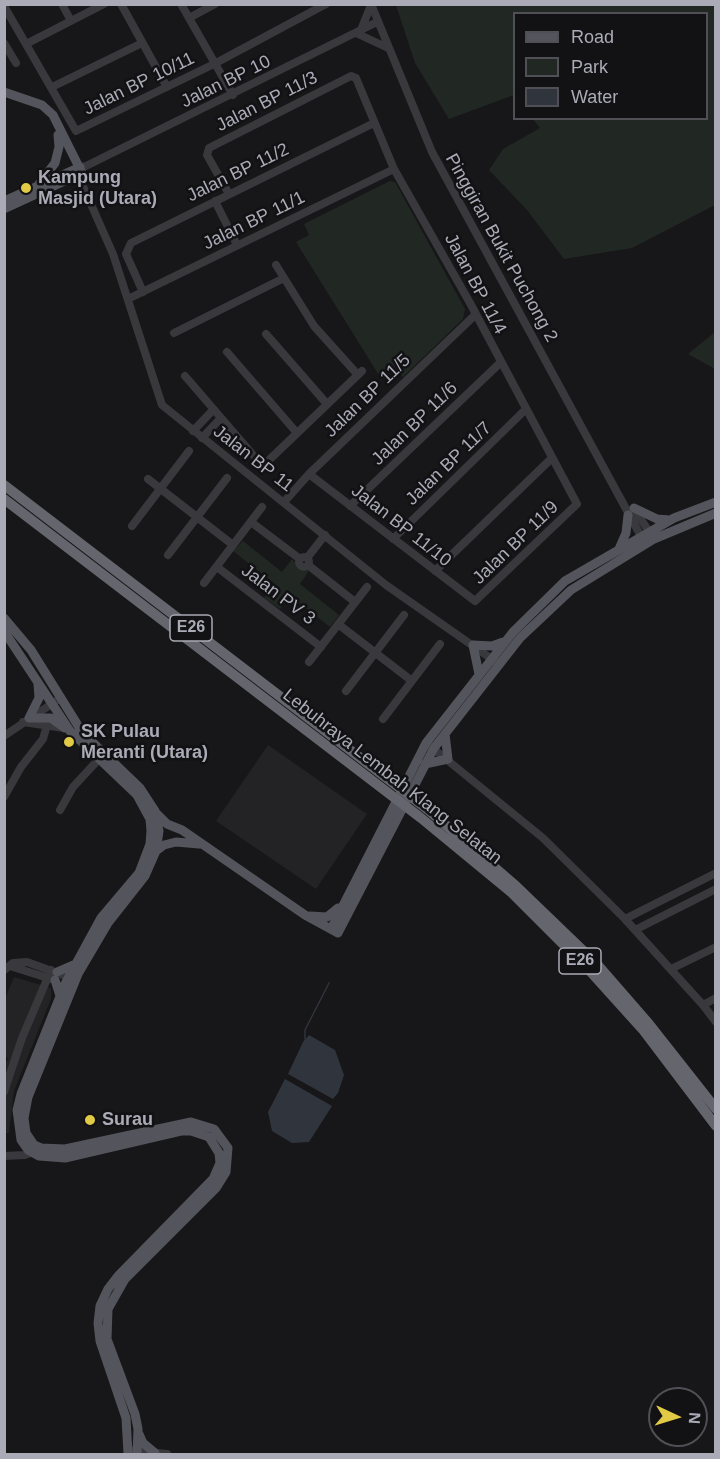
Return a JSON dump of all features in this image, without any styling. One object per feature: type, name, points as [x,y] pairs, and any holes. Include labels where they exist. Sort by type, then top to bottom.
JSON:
[{"type":"highway","name":"Lebuhraya Lembah Klang Selatan","points":[[4,485],[375,776]]},
{"type":"highway","name":"Lebuhraya Lembah Klang Selatan","points":[[4,499],[424,813],[516,886],[596,963],[649,1024],[716,1109]]},
{"type":"highway","name":"Lebuhraya Lembah Klang Selatan","points":[[424,813],[512,893],[589,970],[644,1031],[716,1126]]},
{"type":"main road","points":[[4,92],[26,97],[48,110],[80,170]]},
{"type":"main road","points":[[4,98],[40,110],[49,120],[80,170]]},
{"type":"main road","points":[[31,191],[52,168],[59,151],[58,135]]},
{"type":"main road","points":[[4,201],[80,170]]},
{"type":"main road","points":[[4,209],[80,170]]},
{"type":"main road","points":[[334,931],[425,764],[430,746],[445,734],[520,638],[571,590],[648,538],[670,520],[716,502]]},
{"type":"main road","points":[[618,549],[626,533],[631,512],[670,520]]},
{"type":"main road","points":[[334,931],[345,899],[430,746],[490,658],[566,581],[618,549],[716,513]]},
{"type":"main road","points":[[4,618],[31,650],[68,730]]},
{"type":"main road","points":[[4,631],[55,701],[82,732],[132,779],[167,824],[182,830],[305,915],[334,931]]},
{"type":"main road","points":[[479,674],[473,645],[492,645],[506,641]]},
{"type":"main road","points":[[26,720],[39,698],[38,680]]},
{"type":"main road","points":[[26,720],[51,718],[68,730],[137,795],[150,819],[150,844],[139,873],[101,918],[75,963],[28,1097],[25,1127],[34,1145],[51,1149],[83,1147],[191,1122],[214,1129],[228,1149],[226,1172],[216,1188],[124,1279],[108,1309],[106,1339],[132,1404],[143,1443],[152,1454]]},
{"type":"main road","points":[[425,764],[448,759],[445,734]]},
{"type":"main road","points":[[133,1452],[126,1418],[100,1341],[98,1323],[100,1306],[118,1276],[213,1179],[220,1163],[219,1153],[209,1137],[181,1131],[66,1158],[50,1158],[33,1152],[21,1140],[18,1132],[17,1110],[60,999],[108,923],[146,876],[156,851],[159,831],[155,811]]},
{"type":"main road","points":[[156,851],[164,845],[176,842],[201,845]]},
{"type":"main road","points":[[305,915],[327,916],[333,913],[345,899]]},
{"type":"main road","points":[[60,999],[53,975],[75,963]]},
{"type":"main road","points":[[133,1452],[138,1429]]},
{"type":"street","points":[[62,4],[71,21]]},
{"type":"street","points":[[26,44],[104,4]]},
{"type":"street","points":[[121,4],[167,87]]},
{"type":"street","points":[[181,4],[233,95]]},
{"type":"street","points":[[189,18],[215,4]]},
{"type":"street","name":"Jalan BP 10/11","points":[[52,87],[74,130],[78,131],[214,64],[326,4]]},
{"type":"street","points":[[371,4],[358,32],[388,48]]},
{"type":"street","name":"Pinggiran Bukit Puchong 2","points":[[371,4],[432,152],[621,498],[648,538]]},
{"type":"street","points":[[4,6],[52,87],[142,43]]},
{"type":"street","name":"Jalan BP 10","points":[[80,170],[377,22]]},
{"type":"street","points":[[4,43],[16,63]]},
{"type":"street","name":"Jalan BP 11/4","points":[[354,76],[394,169],[577,504]]},
{"type":"street","name":"Jalan BP 11/3","points":[[229,194],[207,155],[209,148],[354,76]]},
{"type":"street","name":"Jalan BP 11/2","points":[[143,292],[126,254],[131,243],[374,123]]},
{"type":"street","name":"Jalan BP 11/1","points":[[128,299],[394,169]]},
{"type":"street","name":"Jalan BP 11","points":[[80,170],[90,201],[113,254],[157,396],[169,412],[386,585],[499,664]]},
{"type":"street","points":[[215,201],[237,245]]},
{"type":"street","points":[[185,376],[254,456],[260,461],[268,461],[360,373],[314,326],[276,265]]},
{"type":"street","points":[[174,333],[284,278]]},
{"type":"street","name":"Jalan BP 11/5","points":[[284,502],[309,474],[475,315]]},
{"type":"street","points":[[266,334],[327,404]]},
{"type":"street","points":[[227,352],[297,433]]},
{"type":"street","name":"Jalan BP 11/6","points":[[350,506],[500,363]]},
{"type":"street","name":"Jalan BP 11/7","points":[[393,539],[525,410]]},
{"type":"street","points":[[193,431],[213,411]]},
{"type":"street","points":[[202,438],[220,419]]},
{"type":"street","points":[[132,526],[189,451]]},
{"type":"street","points":[[435,571],[552,458]]},
{"type":"street","name":"Jalan BP 11/10","points":[[309,474],[475,602]]},
{"type":"street","points":[[168,555],[227,478]]},
{"type":"street","points":[[148,479],[233,545]]},
{"type":"street","name":"Jalan BP 11/9","points":[[475,602],[577,504]]},
{"type":"street","points":[[204,583],[262,507]]},
{"type":"street","points":[[251,522],[305,561],[355,602]]},
{"type":"street","points":[[305,561],[325,535]]},
{"type":"street","name":"Jalan PV 3","points":[[217,567],[321,647]]},
{"type":"street","points":[[309,662],[367,586]]},
{"type":"street","points":[[346,691],[404,615]]},
{"type":"street","points":[[338,624],[412,681]]},
{"type":"street","points":[[383,719],[440,644]]},
{"type":"street","points":[[4,736],[55,701]]},
{"type":"street","points":[[26,720],[68,730]]},
{"type":"street","points":[[4,797],[21,767],[42,740],[47,725]]},
{"type":"street","points":[[430,746],[543,838],[625,919],[716,1022]]},
{"type":"street","points":[[60,810],[73,787],[99,759]]},
{"type":"street","points":[[625,919],[716,873]]},
{"type":"street","points":[[634,930],[716,889]]},
{"type":"street","points":[[671,969],[716,947]]},
{"type":"street","points":[[7,968],[53,975],[70,982]]},
{"type":"street","points":[[4,1092],[22,1038],[53,975]]},
{"type":"street","points":[[703,1005],[716,999]]},
{"type":"street","points":[[4,1156],[25,1155],[33,1152]]},
{"type":"street","points":[[133,1452],[167,1455]]},
{"type":"shaded area","points":[[268,745],[367,814],[316,889],[216,821]]},
{"type":"shaded area","points":[[14,977],[51,988],[51,999],[14,1091],[9,1133],[5,1133],[4,1068],[8,1058],[5,1057],[4,1001]]},
{"type":"green space","points":[[396,5],[715,5],[715,205],[632,248],[564,259],[527,210],[489,170],[503,149],[540,128],[534,120],[708,120],[708,12],[513,12],[513,95],[449,119],[415,63]]},
{"type":"green space","points":[[390,181],[395,182],[465,309],[463,319],[403,377],[394,368],[382,380],[296,242],[309,235],[304,224]]},
{"type":"green space","points":[[715,332],[715,369],[688,354]]},
{"type":"green space","points":[[243,541],[282,572],[292,559],[301,570],[309,571],[300,584],[339,615],[330,627],[291,596],[280,609],[264,598],[275,584],[233,551]]},
{"type":"water","points":[[309,1035],[335,1050],[344,1075],[338,1093],[333,1099],[288,1074],[303,1042]]},
{"type":"water","points":[[285,1079],[332,1106],[309,1142],[292,1143],[272,1131],[268,1112]]},
{"type":"waterway","points":[[305,1039],[305,1030],[329,983]]},
{"type":"place","name":"Kampung Masjid (Utara)","points":[[26,188]]},
{"type":"place","name":"SK Pulau Meranti (Utara)","points":[[69,742]]},
{"type":"place","name":"Surau","points":[[90,1120]]}]
